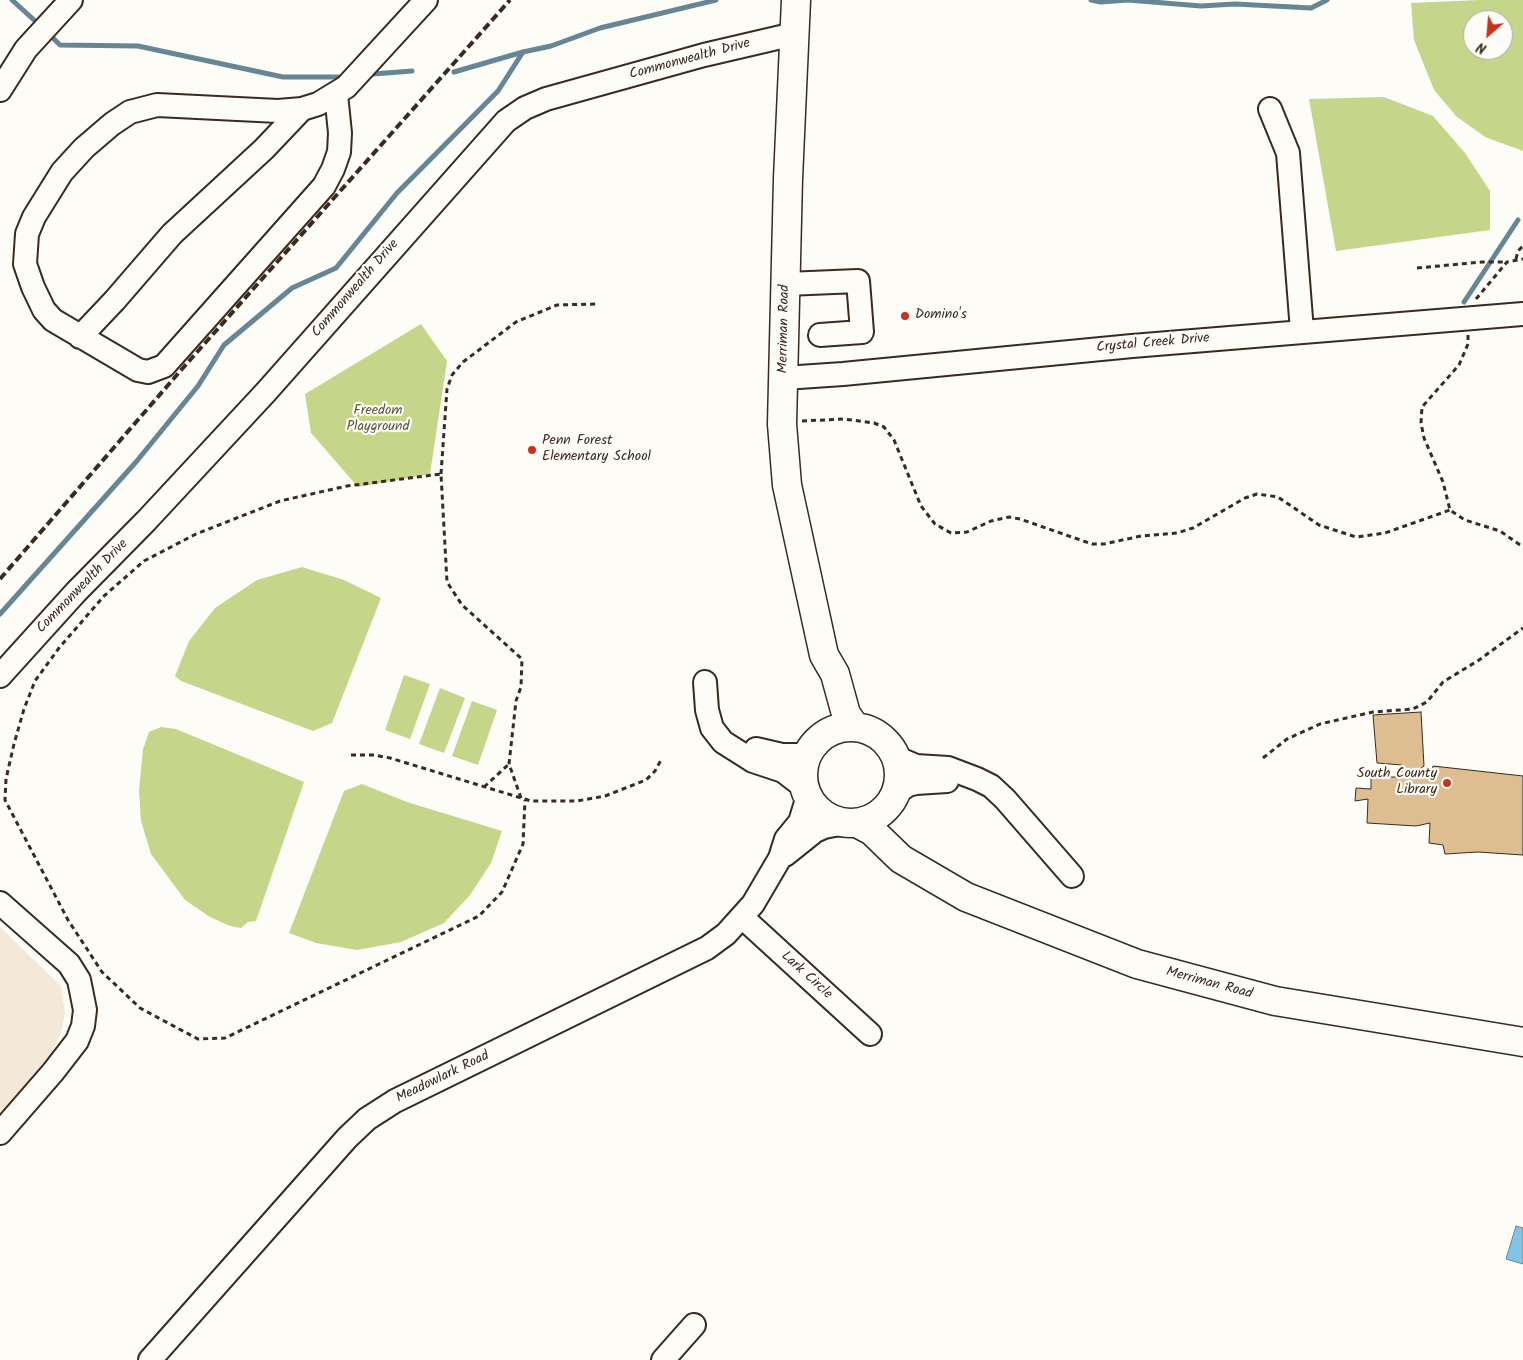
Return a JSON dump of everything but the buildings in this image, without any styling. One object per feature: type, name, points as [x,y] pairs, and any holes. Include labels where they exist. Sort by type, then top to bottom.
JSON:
[{"type":"main road","name":"Merriman Road","points":[[796,0],[782,424],[787,485],[824,655],[822,677],[828,713],[826,734]]},
{"type":"main road","name":"Merriman Road","points":[[824,655],[835,674],[846,714],[855,727]]},
{"type":"main road","points":[[894,798],[877,816],[851,823],[823,815],[806,792],[803,776],[807,755],[815,743],[826,734],[840,728],[855,727],[868,730],[890,746],[897,758],[900,770],[894,798],[894,829],[909,852],[914,865]]},
{"type":"main road","name":"Merriman Road","points":[[851,823],[872,831],[901,859],[948,887],[989,907],[1137,964],[1189,980],[1275,1001],[1330,1012],[1523,1042]]},
{"type":"street","points":[[0,90],[26,49],[70,0]]},
{"type":"street","points":[[336,94],[340,133],[339,152],[333,170],[324,186],[164,366],[148,372],[138,370],[53,320],[44,310],[32,286],[26,264],[27,234],[34,217],[62,172],[84,148],[112,124],[130,112],[157,105],[278,111],[302,109],[336,94],[426,0]]},
{"type":"street","name":"Commonwealth Drive","points":[[0,676],[76,592],[146,521],[266,392],[506,121],[525,108],[546,99],[704,55],[794,34]]},
{"type":"street","points":[[80,337],[115,300],[153,254],[264,149],[302,109]]},
{"type":"street","points":[[1270,109],[1288,153],[1302,331]]},
{"type":"street","points":[[786,284],[858,281],[862,332],[820,336]]},
{"type":"street","name":"Crystal Creek Drive","points":[[784,378],[1302,331],[1523,314]]},
{"type":"street","points":[[705,682],[707,710],[712,728],[723,742],[753,761],[783,771],[806,792]]},
{"type":"street","points":[[737,750],[755,749],[782,755],[807,755]]},
{"type":"street","points":[[897,758],[916,766],[948,768],[962,775],[977,779],[1005,799],[1072,876]]},
{"type":"street","points":[[894,798],[908,785],[930,781],[948,781],[962,775]]},
{"type":"street","name":"Meadowlark Road","points":[[150,1360],[347,1138],[368,1119],[395,1101],[707,948],[726,934],[742,917],[780,858],[786,839],[803,814],[806,792]]},
{"type":"street","name":"Meadowlark Road","points":[[780,858],[819,829],[851,823]]},
{"type":"street","points":[[0,904],[68,964],[79,980],[85,1010],[83,1026],[77,1041],[0,1133]]},
{"type":"street","name":"Lark Circle","points":[[742,917],[870,1034]]},
{"type":"street","points":[[663,1360],[694,1325]]},
{"type":"path","points":[[1516,260],[1518,251],[1523,246]]},
{"type":"path","points":[[1416,268],[1482,262],[1507,262],[1523,259]]},
{"type":"path","points":[[1507,262],[1470,307],[1467,318],[1468,344],[1466,353],[1452,375],[1433,394],[1421,412],[1424,438],[1443,482],[1450,510],[1465,520],[1500,531],[1523,547]]},
{"type":"path","points":[[521,798],[508,764],[516,701],[521,687],[522,659],[462,605],[447,582],[441,474],[447,389],[452,375],[463,362],[516,322],[557,306],[596,304]]},
{"type":"path","points":[[782,424],[822,418],[874,423],[884,427],[894,440],[921,506],[935,524],[950,533],[967,532],[991,521],[1009,518],[1020,519],[1092,544],[1104,544],[1141,536],[1177,534],[1194,528],[1245,498],[1257,494],[1278,497],[1319,525],[1356,537],[1385,533],[1450,510]]},
{"type":"path","points":[[441,474],[347,486],[280,501],[196,534],[144,561],[104,596],[59,648],[35,680],[14,744],[6,778],[5,800],[68,920],[102,972],[140,1008],[198,1039],[225,1038],[233,1035],[478,916],[502,892],[523,844],[525,800]]},
{"type":"path","points":[[1263,758],[1287,740],[1320,724],[1373,712],[1413,709],[1426,702],[1443,682],[1479,660],[1523,628]]},
{"type":"path","points":[[352,755],[374,755],[390,758],[525,800],[577,801],[605,796],[646,780],[655,771],[661,760]]},
{"type":"path","points":[[484,787],[508,764]]},
{"type":"shaded area","points":[[0,927],[61,986],[65,1014],[60,1036],[47,1062],[0,1114]]},
{"type":"green space","points":[[1523,0],[1523,151],[1485,137],[1456,116],[1434,90],[1414,40],[1411,3]]},
{"type":"green space","points":[[1384,97],[1433,116],[1465,153],[1490,191],[1490,230],[1336,251],[1309,99]]},
{"type":"green space","name":"Freedom Playground","points":[[421,324],[447,361],[430,474],[358,487],[311,433],[305,394]]},
{"type":"green space","points":[[302,567],[344,580],[381,598],[332,723],[313,731],[181,681],[175,676],[189,641],[215,608],[257,580]]},
{"type":"green space","points":[[404,675],[430,684],[410,739],[385,730]]},
{"type":"green space","points":[[440,688],[465,698],[444,753],[419,744]]},
{"type":"green space","points":[[472,701],[497,710],[478,765],[452,756]]},
{"type":"green space","points":[[161,727],[176,729],[304,782],[256,921],[248,922],[241,928],[230,926],[210,917],[185,900],[151,854],[141,821],[139,791],[143,749],[149,732]]},
{"type":"green space","points":[[362,784],[407,802],[502,831],[491,863],[470,895],[444,923],[401,942],[357,950],[316,943],[289,933],[344,791]]},
{"type":"water","points":[[1516,1226],[1523,1228],[1523,1264],[1506,1259]]},
{"type":"waterway","points":[[12,0],[34,20]]},
{"type":"waterway","points":[[454,72],[551,46],[600,28],[716,0]]},
{"type":"waterway","points":[[1091,0],[1101,2],[1128,0],[1201,6],[1235,4],[1311,8],[1327,0]]},
{"type":"waterway","points":[[53,38],[60,45],[138,46],[283,77],[339,77]]},
{"type":"waterway","points":[[0,614],[136,462],[198,386],[224,345],[292,288],[336,268],[397,193],[498,91],[523,52]]},
{"type":"waterway","points":[[373,74],[412,71]]},
{"type":"waterway","points":[[1464,302],[1518,220]]},
{"type":"railway","points":[[0,579],[182,369],[510,0]]},
{"type":"place","name":"Domino's","points":[[905,316]]},
{"type":"place","name":"Penn Forest Elementary School","points":[[532,450]]},
{"type":"place","name":"South County Library","points":[[1447,783]]}]
